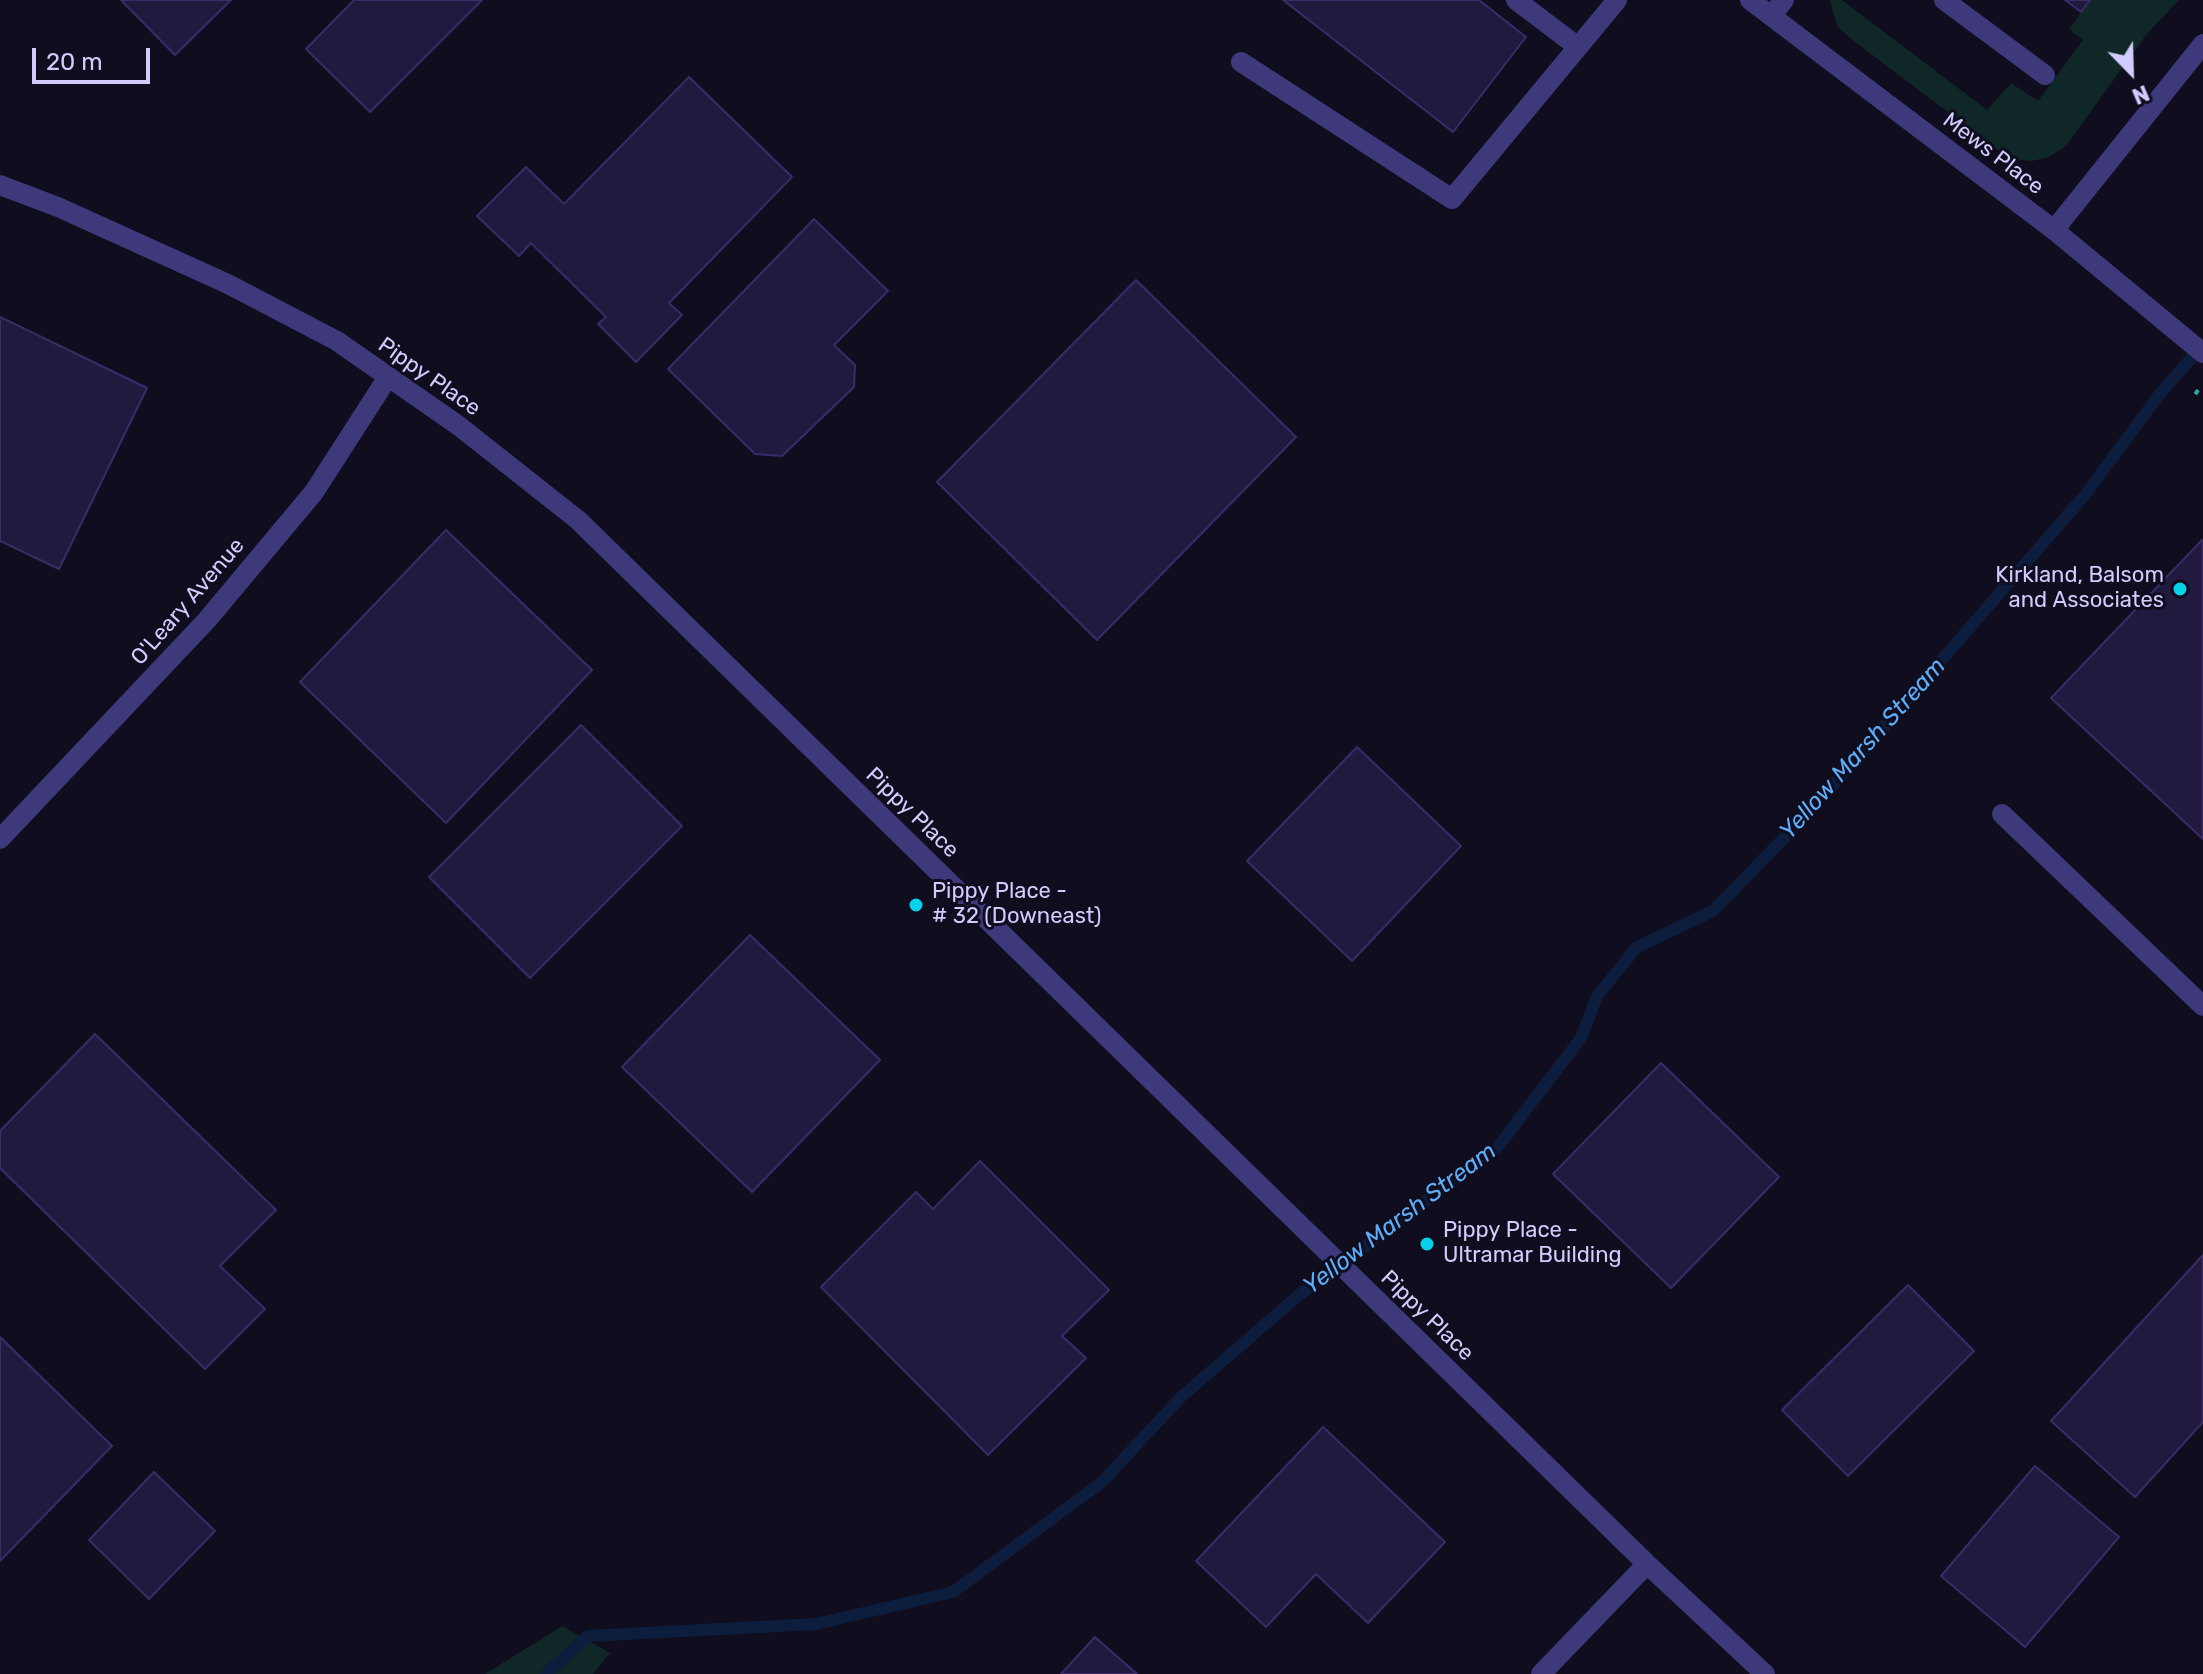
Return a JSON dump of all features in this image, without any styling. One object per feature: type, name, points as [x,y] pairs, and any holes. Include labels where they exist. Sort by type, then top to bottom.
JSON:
[{"type":"street","points":[[1516,0],[1578,47]]},
{"type":"street","points":[[1241,62],[1452,199],[1617,0]]},
{"type":"street","name":"Mews Place","points":[[1750,0],[1777,8],[2203,353]]},
{"type":"street","points":[[1944,0],[2045,75]]},
{"type":"street","points":[[2054,230],[2203,44]]},
{"type":"street","name":"Pippy Place","points":[[0,185],[58,207],[228,284],[337,341],[459,426],[578,520],[1647,1564],[1765,1674]]},
{"type":"street","name":"O'Leary Avenue","points":[[0,839],[207,620],[314,492],[388,377]]},
{"type":"street","points":[[2002,814],[2203,1006]]},
{"type":"street","points":[[1541,1674],[1647,1564]]},
{"type":"path","points":[[2195,391],[2203,396]]},
{"type":"green space","points":[[1830,0],[1842,0],[1987,110],[2011,83],[2038,101],[2083,40],[2069,29],[2090,0],[2179,0],[2146,35],[2066,146],[2047,158],[2031,161],[2013,159],[1999,151],[1850,38],[1837,26]]},
{"type":"green space","points":[[562,1626],[610,1653],[593,1674],[485,1674]]},
{"type":"building","points":[[121,0],[231,0],[175,55]]},
{"type":"building","points":[[354,0],[482,0],[370,112],[306,49]]},
{"type":"building","points":[[1283,0],[1479,0],[1526,37],[1453,132]]},
{"type":"building","points":[[2065,0],[2090,0],[2081,12]]},
{"type":"building","points":[[689,77],[792,177],[669,303],[682,315],[636,362],[598,324],[606,317],[531,243],[519,256],[477,216],[526,167],[564,204]]},
{"type":"building","points":[[814,219],[888,291],[834,345],[855,365],[854,387],[782,456],[755,454],[668,369]]},
{"type":"building","points":[[1136,280],[1296,437],[1097,640],[937,482]]},
{"type":"building","points":[[0,317],[147,388],[59,569],[0,541]]},
{"type":"building","points":[[446,530],[592,670],[446,823],[300,682]]},
{"type":"building","points":[[2203,541],[2203,839],[2051,698]]},
{"type":"building","points":[[581,725],[682,826],[530,978],[429,877]]},
{"type":"building","points":[[1357,747],[1461,846],[1352,961],[1247,861]]},
{"type":"building","points":[[750,935],[880,1060],[752,1192],[622,1067]]},
{"type":"building","points":[[95,1034],[276,1210],[220,1266],[265,1309],[205,1369],[0,1168],[0,1131]]},
{"type":"building","points":[[1661,1063],[1779,1177],[1671,1288],[1553,1174]]},
{"type":"building","points":[[980,1161],[1109,1290],[1062,1336],[1086,1358],[988,1455],[821,1287],[916,1192],[933,1209]]},
{"type":"building","points":[[2203,1255],[2203,1422],[2135,1497],[2051,1421]]},
{"type":"building","points":[[1908,1285],[1974,1351],[1848,1476],[1782,1410]]},
{"type":"building","points":[[0,1337],[112,1446],[0,1561]]},
{"type":"building","points":[[1323,1427],[1445,1542],[1368,1623],[1316,1574],[1266,1627],[1196,1561]]},
{"type":"building","points":[[2035,1466],[2119,1537],[2025,1647],[1941,1576]]},
{"type":"building","points":[[154,1472],[215,1531],[149,1599],[89,1540]]},
{"type":"building","points":[[1095,1637],[1137,1674],[1061,1674]]},
{"type":"waterway","name":"Yellow Marsh Stream","points":[[546,1674],[588,1636],[816,1624],[953,1592],[1102,1482],[1181,1397],[1299,1295],[1497,1148],[1581,1038],[1597,996],[1637,947],[1713,911],[1814,807],[2084,496],[2159,395],[2201,347]]},
{"type":"place","name":"Kirkland, Balsom and Associates","points":[[2180,589]]},
{"type":"place","name":"Pippy Place - # 32 (Downeast)","points":[[916,905]]},
{"type":"place","name":"Pippy Place - Ultramar Building","points":[[1427,1244]]}]
